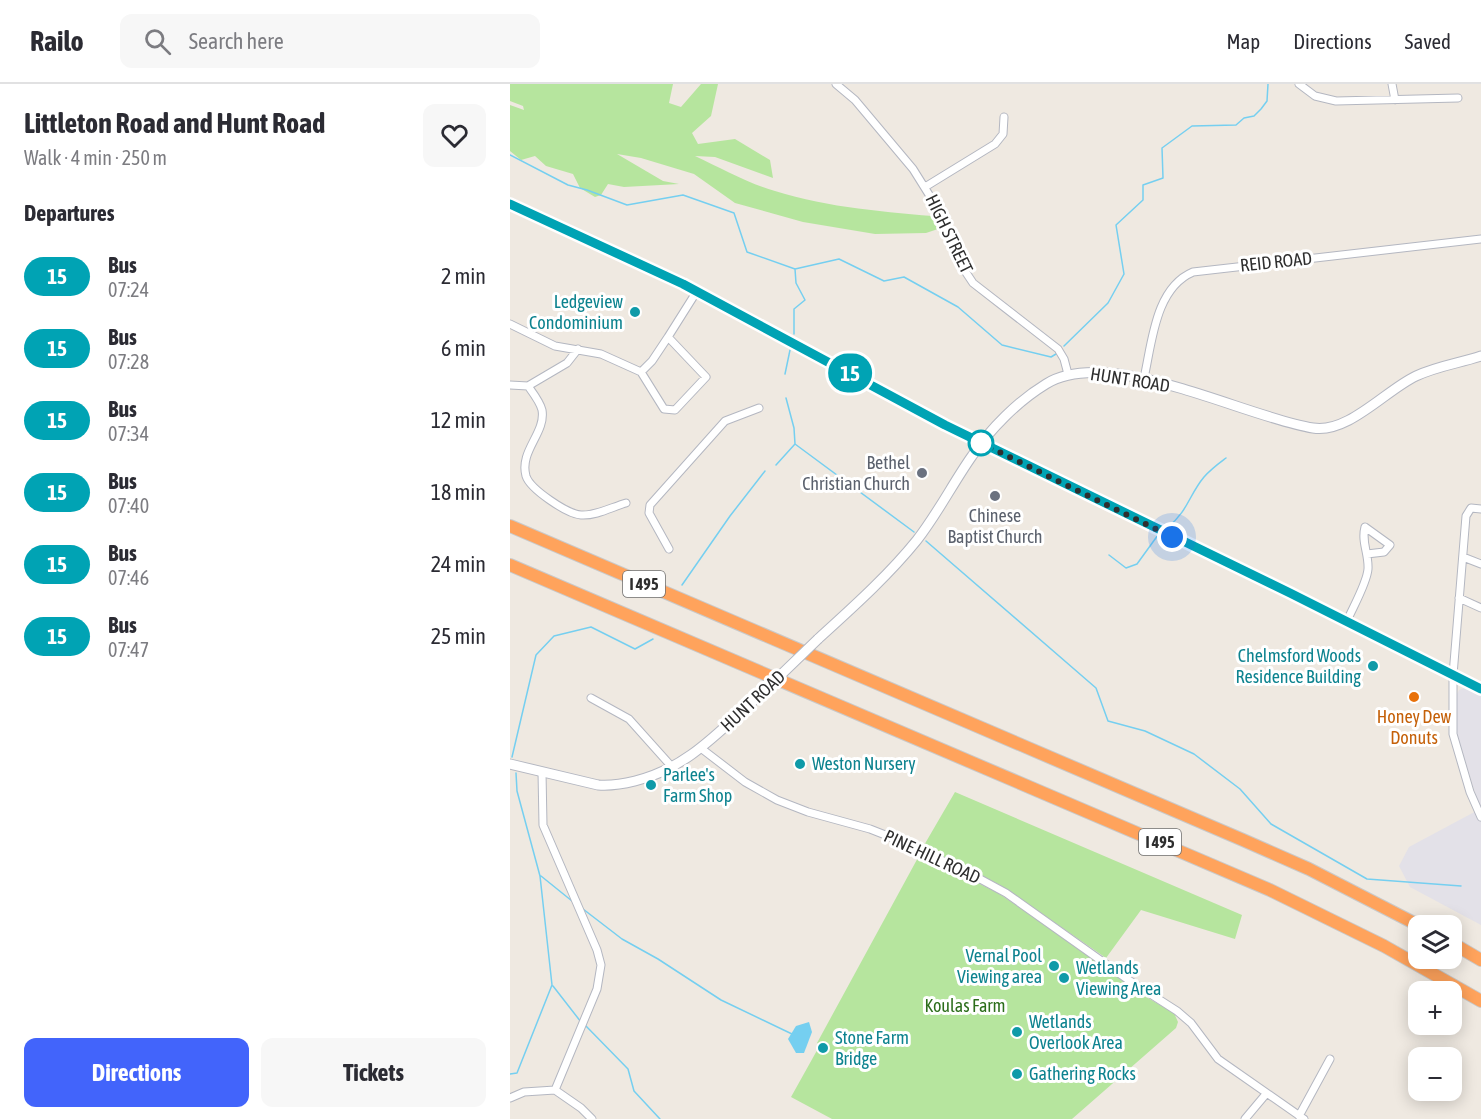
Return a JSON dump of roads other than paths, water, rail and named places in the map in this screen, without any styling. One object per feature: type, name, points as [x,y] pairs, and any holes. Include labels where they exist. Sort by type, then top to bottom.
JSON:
[{"type":"highway","name":"I 495","points":[[510,526],[1233,835],[1309,869],[1408,920]]},
{"type":"highway","name":"I 495","points":[[510,565],[1269,890],[1384,946],[1481,1001]]},
{"type":"highway","points":[[1462,949],[1481,960]]},
{"type":"main road","points":[[510,204],[697,291],[981,443],[1347,621],[1481,689]]},
{"type":"street","name":"HIGH STREET","points":[[836,84],[845,87],[894,145],[925,187],[943,217],[969,277],[984,293],[1058,349],[1064,359],[1068,374]]},
{"type":"street","points":[[1299,84],[1315,96],[1345,102],[1458,98]]},
{"type":"street","points":[[1392,84],[1395,100]]},
{"type":"street","points":[[925,187],[996,144],[1003,134],[1004,117]]},
{"type":"street","name":"REID ROAD","points":[[1144,378],[1163,304],[1171,288],[1182,277],[1193,272],[1481,239]]},
{"type":"street","points":[[641,372],[652,361],[697,291]]},
{"type":"street","points":[[510,324],[555,346],[601,354],[641,372],[664,409],[675,410],[705,376],[668,337]]},
{"type":"street","points":[[510,385],[528,386],[567,363],[578,350]]},
{"type":"street","name":"HUNT ROAD","points":[[702,748],[867,594],[917,540],[943,505],[981,443],[1031,394],[1047,383],[1068,374],[1088,372],[1144,378],[1286,422],[1323,429],[1339,425],[1414,377],[1431,369],[1481,356]]},
{"type":"street","points":[[528,386],[542,407],[543,418],[526,458],[526,476],[532,486],[554,502],[581,515],[596,513],[626,503]]},
{"type":"street","points":[[669,549],[649,513],[650,505],[725,422],[759,408]]},
{"type":"street","points":[[1481,509],[1473,507],[1467,512],[1453,675],[1453,734],[1470,792],[1481,817]]},
{"type":"street","points":[[1347,621],[1368,571],[1362,538],[1365,527],[1390,544],[1384,552],[1366,554]]},
{"type":"street","points":[[1463,557],[1481,564]]},
{"type":"street","points":[[1459,598],[1481,608]]},
{"type":"street","points":[[591,698],[629,719],[672,768]]},
{"type":"street","points":[[510,764],[604,786],[641,779],[672,768],[702,748]]},
{"type":"street","name":"PINE HILL ROAD","points":[[702,748],[745,782],[777,800],[898,840],[1006,893],[1127,979],[1178,1011],[1191,1023],[1218,1059],[1301,1117]]},
{"type":"street","points":[[542,772],[543,825],[602,965],[597,989],[555,1090]]},
{"type":"street","points":[[1301,1117],[1330,1059]]},
{"type":"street","points":[[510,1098],[524,1092],[555,1090],[581,1108],[592,1119]]},
{"type":"street","points":[[1245,1119],[1266,1094]]},
{"type":"water","points":[[809,1022],[812,1032],[804,1053],[796,1053],[788,1039],[796,1026]]},
{"type":"waterway","points":[[1064,346],[1108,303],[1124,274],[1116,225],[1143,200],[1143,185],[1163,178],[1162,148],[1192,126],[1236,125],[1244,118],[1254,116],[1267,101],[1268,84]]},
{"type":"waterway","points":[[510,155],[568,185],[627,205],[683,195],[734,213],[747,252],[795,269],[839,259],[884,281],[904,277],[958,307],[1002,345],[1051,357],[1056,354]]},
{"type":"waterway","points":[[794,334],[794,309],[805,300],[796,283],[795,269]]},
{"type":"waterway","points":[[785,374],[790,350]]},
{"type":"waterway","points":[[776,465],[795,444],[794,428],[786,398]]},
{"type":"waterway","points":[[795,444],[914,532]]},
{"type":"waterway","points":[[1168,527],[1180,515],[1204,477],[1226,458]]},
{"type":"waterway","points":[[682,585],[730,516],[765,471]]},
{"type":"waterway","points":[[1109,555],[1126,568],[1137,564],[1158,535]]},
{"type":"waterway","points":[[926,541],[1096,688],[1108,721],[1145,731],[1194,754],[1240,789],[1271,824],[1367,879],[1461,886]]},
{"type":"waterway","points":[[512,757],[536,655],[554,636],[591,627],[635,649],[653,639]]},
{"type":"waterway","points":[[510,1074],[517,1073],[552,985],[540,876],[517,791],[516,773]]},
{"type":"waterway","points":[[541,876],[572,901]]},
{"type":"waterway","points":[[583,909],[622,939],[658,959],[721,1000],[792,1034]]},
{"type":"waterway","points":[[553,986],[581,1022]]},
{"type":"waterway","points":[[585,1025],[628,1069],[634,1091],[660,1119]]},
{"type":"place","name":"Ledgeview Condominium","points":[[635,312]]},
{"type":"place","name":"Bethel Christian Church","points":[[922,473]]},
{"type":"place","name":"Chinese Baptist Church","points":[[995,496]]},
{"type":"place","name":"Chelmsford Woods Residence Building","points":[[1373,666]]},
{"type":"place","name":"Honey Dew Donuts","points":[[1414,697]]},
{"type":"place","name":"Weston Nursery","points":[[800,764]]},
{"type":"place","name":"Parlee's Farm Shop","points":[[651,785]]},
{"type":"place","name":"Vernal Pool Viewing area","points":[[1054,966]]},
{"type":"place","name":"Wetlands Viewing Area","points":[[1064,978]]},
{"type":"place","name":"Wetlands Overlook Area","points":[[1017,1032]]},
{"type":"place","name":"Stone Farm Bridge","points":[[823,1048]]},
{"type":"place","name":"Gathering Rocks","points":[[1017,1074]]},
{"type":"park label","name":"Koulas Farm","points":[[965,1006]]}]
